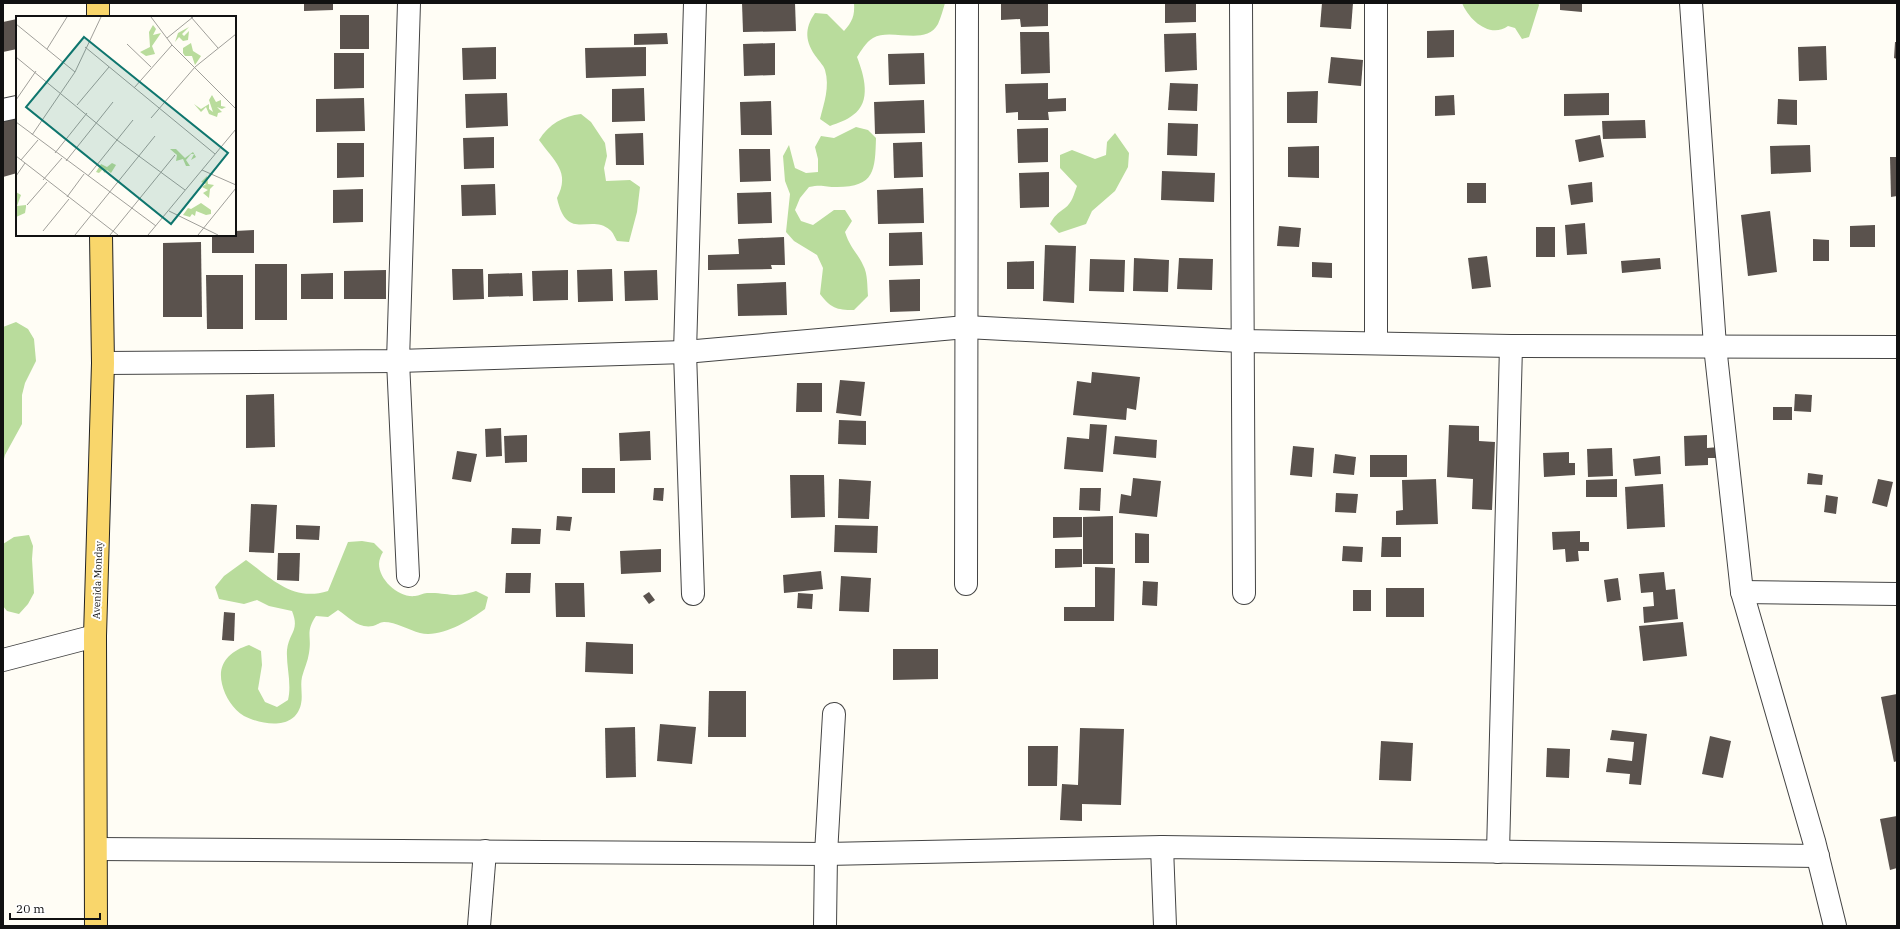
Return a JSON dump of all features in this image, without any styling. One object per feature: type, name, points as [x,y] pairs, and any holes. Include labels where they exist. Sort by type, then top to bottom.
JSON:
[{"type":"main road","points":[[98,3],[98,16]]},
{"type":"main road","name":"Avenida Monday","points":[[96,926],[96,636],[103,363],[100,236]]},
{"type":"street","points":[[408,576],[398,361],[409,3]]},
{"type":"street","points":[[693,594],[685,352],[695,3]]},
{"type":"street","points":[[966,584],[967,3]]},
{"type":"street","points":[[1241,3],[1244,593]]},
{"type":"street","points":[[1376,3],[1376,343]]},
{"type":"street","points":[[1691,3],[1715,346],[1742,592],[1818,856],[1835,926]]},
{"type":"street","points":[[3,110],[16,107]]},
{"type":"street","points":[[103,363],[398,361],[685,352],[966,327],[1242,341],[1511,346],[1897,347]]},
{"type":"street","points":[[1498,852],[1511,346]]},
{"type":"street","points":[[1742,592],[1897,594]]},
{"type":"street","points":[[3,660],[96,636]]},
{"type":"street","points":[[825,926],[826,854],[834,714]]},
{"type":"street","points":[[97,849],[826,854],[1162,847],[1818,856]]},
{"type":"street","points":[[1162,847],[1164,926]]},
{"type":"street","points":[[479,926],[485,851]]},
{"type":"green space","points":[[854,3],[945,3],[938,24],[932,31],[916,36],[889,34],[880,35],[868,42],[857,57],[864,80],[865,88],[863,103],[859,110],[851,117],[830,126],[820,119],[826,95],[827,83],[824,67],[813,52],[808,41],[808,30],[811,19],[815,13],[827,14],[844,31],[852,18]]},
{"type":"green space","points":[[1462,3],[1538,3],[1539,5],[1529,37],[1522,39],[1515,28],[1508,26],[1494,30],[1481,26],[1470,16]]},
{"type":"green space","points":[[581,114],[591,122],[605,143],[607,156],[604,168],[606,181],[630,180],[640,187],[637,212],[629,242],[617,241],[611,231],[602,226],[595,224],[573,223],[567,220],[561,212],[557,198],[561,189],[562,181],[559,167],[539,140],[552,125],[562,119]]},
{"type":"green space","points":[[856,127],[868,130],[876,138],[873,168],[866,180],[859,184],[850,186],[809,187],[800,198],[795,210],[801,221],[813,225],[834,210],[845,210],[852,221],[845,232],[849,242],[865,269],[867,276],[868,296],[854,310],[848,310],[834,307],[820,294],[823,268],[817,255],[794,241],[786,232],[790,194],[785,181],[783,156],[789,145],[795,168],[806,173],[818,172],[818,159],[815,147],[821,136],[834,138]]},
{"type":"green space","points":[[1115,133],[1129,153],[1128,167],[1115,191],[1092,211],[1086,224],[1059,233],[1050,224],[1056,215],[1069,204],[1077,186],[1060,168],[1060,155],[1072,150],[1095,159],[1106,155],[1107,142]]},
{"type":"green space","points":[[16,322],[28,329],[34,339],[36,361],[25,383],[22,395],[22,424],[5,455],[3,463],[3,327]]},
{"type":"green space","points":[[29,535],[33,546],[32,559],[34,593],[28,604],[19,614],[7,611],[3,606],[3,544],[14,537]]},
{"type":"green space","points":[[362,541],[374,543],[383,552],[379,561],[382,576],[391,587],[397,591],[409,596],[415,596],[427,593],[462,595],[476,591],[488,597],[485,609],[471,619],[446,631],[428,634],[420,633],[389,622],[383,622],[373,626],[363,626],[354,622],[338,610],[328,617],[316,616],[310,630],[310,647],[302,677],[302,701],[298,713],[292,719],[277,724],[260,722],[244,716],[233,706],[225,694],[221,677],[223,664],[231,654],[249,645],[261,651],[262,665],[258,689],[265,702],[277,707],[288,700],[289,681],[287,650],[295,623],[294,618],[292,611],[269,606],[257,600],[244,604],[219,599],[215,587],[224,576],[246,560],[274,581],[294,591],[315,594],[328,591],[348,542]]},
{"type":"building","points":[[304,3],[333,3],[333,10],[304,11]]},
{"type":"building","points":[[742,3],[795,3],[796,31],[743,32]]},
{"type":"building","points":[[1001,3],[1048,3],[1048,26],[1021,27],[1020,19],[1001,20]]},
{"type":"building","points":[[1165,3],[1196,3],[1196,22],[1165,23]]},
{"type":"building","points":[[1322,3],[1353,3],[1351,29],[1320,27]]},
{"type":"building","points":[[1560,3],[1582,3],[1582,12],[1560,10]]},
{"type":"building","points":[[340,15],[369,15],[369,49],[340,49]]},
{"type":"building","points":[[16,19],[16,49],[3,52],[3,22]]},
{"type":"building","points":[[1454,30],[1454,57],[1427,58],[1427,31]]},
{"type":"building","points":[[1020,32],[1049,32],[1050,73],[1021,74]]},
{"type":"building","points":[[667,33],[668,44],[634,45],[634,34]]},
{"type":"building","points":[[1196,33],[1197,70],[1165,72],[1164,34]]},
{"type":"building","points":[[1895,42],[1897,42],[1897,59],[1894,58]]},
{"type":"building","points":[[775,43],[775,75],[744,76],[743,44]]},
{"type":"building","points":[[1826,46],[1827,80],[1799,81],[1798,47]]},
{"type":"building","points":[[496,47],[496,79],[463,80],[462,48]]},
{"type":"building","points":[[646,47],[646,76],[586,78],[585,48]]},
{"type":"building","points":[[334,53],[364,53],[364,88],[334,89]]},
{"type":"building","points":[[924,53],[925,84],[889,85],[888,54]]},
{"type":"building","points":[[1331,57],[1363,60],[1361,86],[1328,83]]},
{"type":"building","points":[[1048,83],[1048,99],[1066,98],[1066,111],[1048,112],[1049,120],[1018,120],[1018,112],[1006,113],[1005,84]]},
{"type":"building","points":[[1170,83],[1198,84],[1197,111],[1168,110]]},
{"type":"building","points":[[644,88],[645,121],[612,122],[612,89]]},
{"type":"building","points":[[1318,91],[1317,123],[1287,123],[1287,92]]},
{"type":"building","points":[[507,93],[508,126],[466,128],[465,94]]},
{"type":"building","points":[[1609,93],[1609,115],[1564,116],[1564,94]]},
{"type":"building","points":[[1454,95],[1455,115],[1435,116],[1435,96]]},
{"type":"building","points":[[364,98],[365,131],[316,132],[316,99]]},
{"type":"building","points":[[1778,99],[1797,100],[1797,125],[1777,124]]},
{"type":"building","points":[[924,100],[925,133],[875,134],[874,102]]},
{"type":"building","points":[[771,101],[772,135],[741,135],[740,102]]},
{"type":"building","points":[[16,115],[16,173],[3,177],[3,118]]},
{"type":"building","points":[[1645,120],[1646,138],[1603,139],[1602,121]]},
{"type":"building","points":[[1168,123],[1198,124],[1197,156],[1167,155]]},
{"type":"building","points":[[1048,128],[1048,162],[1018,163],[1017,129]]},
{"type":"building","points":[[643,133],[644,165],[616,165],[615,134]]},
{"type":"building","points":[[1600,135],[1604,157],[1579,162],[1575,140]]},
{"type":"building","points":[[494,137],[494,168],[464,169],[463,138]]},
{"type":"building","points":[[922,142],[923,177],[894,178],[893,143]]},
{"type":"building","points":[[337,143],[364,143],[364,177],[337,178]]},
{"type":"building","points":[[1810,145],[1811,172],[1771,174],[1770,146]]},
{"type":"building","points":[[1319,146],[1319,178],[1288,177],[1288,147]]},
{"type":"building","points":[[739,149],[770,149],[771,181],[740,182]]},
{"type":"building","points":[[1890,157],[1897,157],[1897,196],[1891,197]]},
{"type":"building","points":[[1162,171],[1215,173],[1214,202],[1161,200]]},
{"type":"building","points":[[1049,172],[1049,207],[1020,208],[1019,173]]},
{"type":"building","points":[[1592,182],[1593,202],[1571,205],[1568,185]]},
{"type":"building","points":[[1467,183],[1486,183],[1486,203],[1467,203]]},
{"type":"building","points":[[495,184],[496,215],[462,216],[461,185]]},
{"type":"building","points":[[923,188],[924,223],[878,224],[877,190]]},
{"type":"building","points":[[363,189],[363,222],[333,223],[333,190]]},
{"type":"building","points":[[771,192],[772,223],[738,224],[737,193]]},
{"type":"building","points":[[1770,211],[1777,272],[1748,276],[1741,215]]},
{"type":"building","points":[[1585,223],[1587,254],[1567,255],[1565,225]]},
{"type":"building","points":[[1875,225],[1875,247],[1850,247],[1850,226]]},
{"type":"building","points":[[1279,226],[1301,228],[1299,247],[1277,246]]},
{"type":"building","points":[[1536,227],[1555,227],[1555,257],[1536,257]]},
{"type":"building","points":[[254,230],[254,253],[212,253],[212,236],[236,236],[236,231]]},
{"type":"building","points":[[922,232],[923,265],[889,266],[889,233]]},
{"type":"building","points":[[784,237],[785,265],[771,265],[772,269],[708,270],[708,255],[739,254],[738,239]]},
{"type":"building","points":[[1813,239],[1829,240],[1829,261],[1813,261]]},
{"type":"building","points":[[201,242],[202,317],[163,317],[163,243]]},
{"type":"building","points":[[1045,245],[1076,246],[1074,303],[1043,301]]},
{"type":"building","points":[[1487,256],[1491,287],[1472,289],[1468,258]]},
{"type":"building","points":[[1134,258],[1169,260],[1168,292],[1133,291]]},
{"type":"building","points":[[1179,258],[1213,259],[1212,290],[1177,289]]},
{"type":"building","points":[[1660,258],[1661,269],[1622,273],[1621,261]]},
{"type":"building","points":[[1090,259],[1125,260],[1124,292],[1089,291]]},
{"type":"building","points":[[1034,261],[1034,289],[1007,289],[1007,262]]},
{"type":"building","points":[[1312,262],[1332,263],[1332,278],[1312,277]]},
{"type":"building","points":[[255,264],[287,264],[287,320],[255,320]]},
{"type":"building","points":[[452,269],[483,269],[484,299],[453,300]]},
{"type":"building","points":[[612,269],[613,301],[578,302],[577,270]]},
{"type":"building","points":[[386,270],[386,299],[344,299],[344,271]]},
{"type":"building","points":[[568,270],[568,300],[533,301],[532,271]]},
{"type":"building","points":[[657,270],[658,300],[625,301],[624,271]]},
{"type":"building","points":[[333,273],[333,299],[301,299],[301,274]]},
{"type":"building","points":[[522,273],[523,296],[488,297],[488,274]]},
{"type":"building","points":[[206,275],[243,275],[243,329],[207,329]]},
{"type":"building","points":[[920,279],[920,311],[890,312],[889,280]]},
{"type":"building","points":[[786,282],[787,315],[738,316],[737,284]]},
{"type":"building","points":[[1092,372],[1140,377],[1136,410],[1127,408],[1126,420],[1073,415],[1077,381],[1091,383]]},
{"type":"building","points":[[840,380],[865,382],[861,416],[836,413]]},
{"type":"building","points":[[797,383],[822,383],[822,412],[796,412]]},
{"type":"building","points":[[274,394],[275,447],[246,448],[246,395]]},
{"type":"building","points":[[1795,394],[1812,395],[1811,412],[1794,411]]},
{"type":"building","points":[[1773,407],[1792,407],[1792,420],[1773,420]]},
{"type":"building","points":[[839,420],[866,421],[866,445],[838,444]]},
{"type":"building","points":[[1090,424],[1107,425],[1103,472],[1064,469],[1067,437],[1089,439]]},
{"type":"building","points":[[1449,425],[1479,426],[1479,441],[1495,442],[1492,510],[1472,509],[1473,479],[1447,477]]},
{"type":"building","points":[[501,428],[502,456],[486,457],[485,429]]},
{"type":"building","points":[[650,431],[651,460],[620,461],[619,433]]},
{"type":"building","points":[[527,435],[527,462],[505,463],[504,436]]},
{"type":"building","points":[[1707,435],[1707,448],[1719,447],[1719,458],[1708,458],[1708,465],[1685,466],[1684,436]]},
{"type":"building","points":[[1115,436],[1157,440],[1156,458],[1113,454]]},
{"type":"building","points":[[1293,446],[1314,448],[1312,477],[1290,475]]},
{"type":"building","points":[[1612,448],[1613,476],[1588,477],[1587,449]]},
{"type":"building","points":[[457,451],[477,454],[471,482],[452,479]]},
{"type":"building","points":[[1569,452],[1569,463],[1575,463],[1575,475],[1544,477],[1543,453]]},
{"type":"building","points":[[1335,454],[1356,457],[1354,475],[1333,473]]},
{"type":"building","points":[[1370,455],[1407,455],[1407,477],[1370,477]]},
{"type":"building","points":[[1660,456],[1661,474],[1635,476],[1633,459]]},
{"type":"building","points":[[582,468],[615,468],[615,493],[582,493]]},
{"type":"building","points":[[1808,473],[1823,475],[1822,485],[1807,484]]},
{"type":"building","points":[[790,475],[824,475],[825,517],[791,518]]},
{"type":"building","points":[[1133,478],[1161,481],[1157,517],[1119,513],[1121,494],[1131,496]]},
{"type":"building","points":[[839,479],[871,481],[869,519],[838,518]]},
{"type":"building","points":[[1436,479],[1438,524],[1396,525],[1396,511],[1403,510],[1402,480]]},
{"type":"building","points":[[1617,479],[1617,497],[1586,497],[1586,480]]},
{"type":"building","points":[[1878,479],[1893,482],[1887,507],[1872,503]]},
{"type":"building","points":[[1663,484],[1665,527],[1627,529],[1625,487]]},
{"type":"building","points":[[654,488],[664,488],[663,501],[653,500]]},
{"type":"building","points":[[1080,488],[1101,488],[1100,511],[1079,510]]},
{"type":"building","points":[[1336,493],[1358,494],[1356,513],[1335,512]]},
{"type":"building","points":[[1826,495],[1838,497],[1836,514],[1824,512]]},
{"type":"building","points":[[251,504],[277,505],[274,553],[249,552]]},
{"type":"building","points":[[557,516],[572,517],[570,531],[556,530]]},
{"type":"building","points":[[1113,516],[1113,564],[1083,564],[1083,517]]},
{"type":"building","points":[[1053,517],[1082,517],[1082,537],[1053,538]]},
{"type":"building","points":[[296,525],[320,526],[319,540],[296,539]]},
{"type":"building","points":[[835,525],[878,526],[877,553],[834,552]]},
{"type":"building","points":[[512,528],[541,529],[540,544],[511,544]]},
{"type":"building","points":[[1580,531],[1580,542],[1589,542],[1589,551],[1578,551],[1579,561],[1566,562],[1565,549],[1553,550],[1552,532]]},
{"type":"building","points":[[1135,533],[1149,534],[1149,563],[1135,563]]},
{"type":"building","points":[[1382,537],[1401,537],[1401,557],[1381,557]]},
{"type":"building","points":[[1343,546],[1363,547],[1362,562],[1342,561]]},
{"type":"building","points":[[661,549],[661,572],[621,574],[620,551]]},
{"type":"building","points":[[1055,549],[1082,549],[1082,567],[1055,568]]},
{"type":"building","points":[[278,553],[300,553],[299,581],[277,580]]},
{"type":"building","points":[[1095,567],[1115,568],[1114,621],[1064,621],[1064,607],[1095,607]]},
{"type":"building","points":[[821,571],[823,589],[784,593],[783,575]]},
{"type":"building","points":[[1664,572],[1666,590],[1675,589],[1678,619],[1644,623],[1643,607],[1654,606],[1653,592],[1641,593],[1639,574]]},
{"type":"building","points":[[506,573],[531,573],[530,593],[505,593]]},
{"type":"building","points":[[841,576],[871,578],[869,612],[839,611]]},
{"type":"building","points":[[1618,578],[1621,600],[1607,602],[1604,580]]},
{"type":"building","points":[[1143,581],[1158,582],[1157,606],[1142,605]]},
{"type":"building","points":[[555,583],[584,583],[585,617],[556,617]]},
{"type":"building","points":[[1386,588],[1424,588],[1424,617],[1386,617]]},
{"type":"building","points":[[1353,590],[1371,590],[1371,611],[1353,611]]},
{"type":"building","points":[[649,592],[655,600],[649,604],[643,596]]},
{"type":"building","points":[[798,593],[813,594],[812,609],[797,608]]},
{"type":"building","points":[[224,612],[235,613],[234,641],[222,640]]},
{"type":"building","points":[[1683,622],[1687,656],[1643,661],[1639,626]]},
{"type":"building","points":[[586,642],[633,644],[633,674],[585,672]]},
{"type":"building","points":[[893,649],[938,649],[938,679],[893,680]]},
{"type":"building","points":[[709,691],[746,691],[746,737],[708,737]]},
{"type":"building","points":[[1897,694],[1897,761],[1894,762],[1881,697]]},
{"type":"building","points":[[660,724],[696,727],[692,764],[657,761]]},
{"type":"building","points":[[635,727],[636,777],[606,778],[605,728]]},
{"type":"building","points":[[1080,728],[1124,729],[1121,805],[1082,804],[1082,821],[1060,820],[1062,784],[1078,785]]},
{"type":"building","points":[[1612,730],[1647,734],[1641,785],[1629,784],[1630,774],[1606,772],[1608,758],[1632,761],[1634,742],[1610,740]]},
{"type":"building","points":[[1710,736],[1731,741],[1723,778],[1702,774]]},
{"type":"building","points":[[1381,741],[1413,743],[1411,781],[1379,780]]},
{"type":"building","points":[[1028,746],[1058,746],[1057,786],[1028,786]]},
{"type":"building","points":[[1547,748],[1570,749],[1569,778],[1546,777]]},
{"type":"building","points":[[1897,816],[1897,868],[1890,870],[1880,819]]}]
